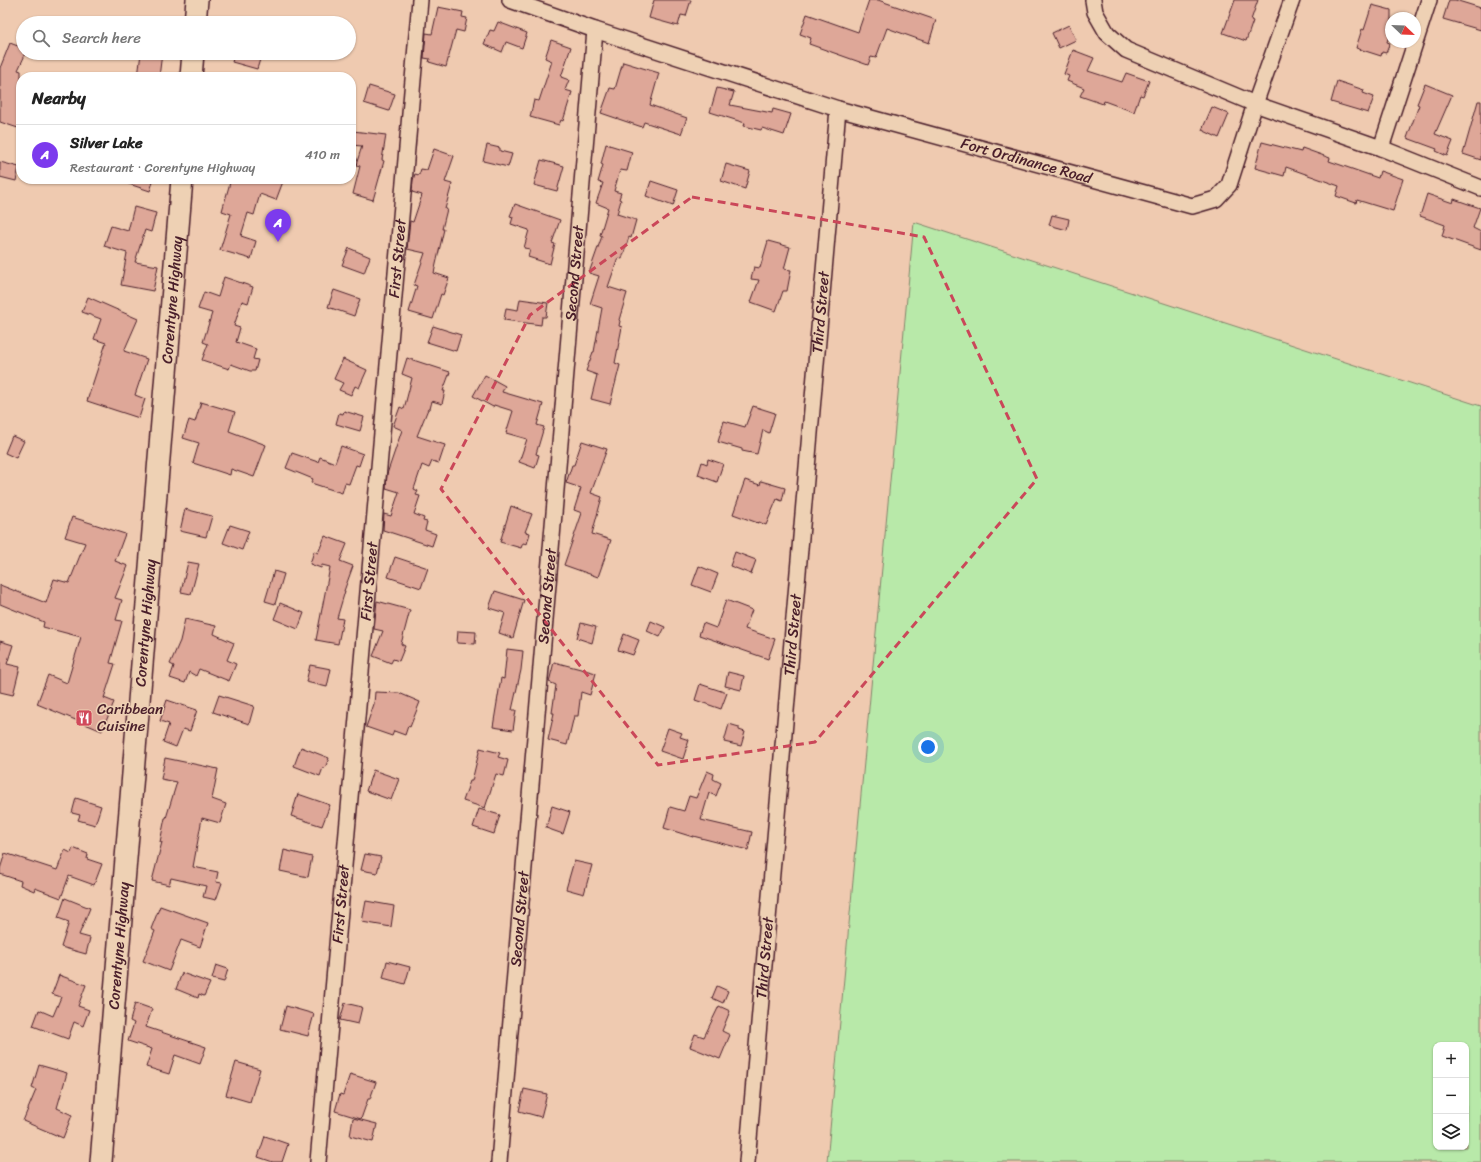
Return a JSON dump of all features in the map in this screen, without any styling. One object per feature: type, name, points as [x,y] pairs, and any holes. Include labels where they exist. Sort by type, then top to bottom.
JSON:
[{"type":"main road","points":[[196,16],[197,0]]},
{"type":"main road","points":[[191,72],[192,60]]},
{"type":"main road","name":"Corentyne Highway","points":[[101,1162],[182,184]]},
{"type":"street","name":"First Street","points":[[318,1162],[420,0]]},
{"type":"street","name":"Fort Ordinance Road","points":[[510,0],[595,30],[838,109],[1192,206],[1216,199],[1229,185],[1255,104]]},
{"type":"street","points":[[1093,0],[1095,12],[1107,33],[1126,50],[1255,104],[1381,148],[1481,188]]},
{"type":"street","points":[[1255,104],[1292,0]]},
{"type":"street","points":[[1381,148],[1429,0]]},
{"type":"street","name":"Second Street","points":[[499,1162],[595,30]]},
{"type":"street","name":"Third Street","points":[[747,1162],[838,109]]},
{"type":"highlighted area","points":[[692,197],[924,237],[1037,479],[815,742],[658,765],[441,489],[530,315]]},
{"type":"green space","points":[[914,222],[1481,406],[1481,1162],[827,1162]]},
{"type":"building","points":[[654,0],[691,0],[686,16],[681,15],[678,26],[649,18]]},
{"type":"building","points":[[869,0],[878,0],[936,20],[929,43],[887,28],[876,58],[871,57],[868,65],[809,44],[811,38],[800,34],[807,14],[858,32]]},
{"type":"building","points":[[1235,0],[1258,0],[1246,41],[1223,33]]},
{"type":"building","points":[[1449,0],[1455,0],[1481,8],[1481,30],[1443,19]]},
{"type":"building","points":[[1372,5],[1391,10],[1391,12],[1385,12],[1385,48],[1388,48],[1386,53],[1382,52],[1381,56],[1356,48],[1362,29],[1364,30]]},
{"type":"building","points":[[438,7],[463,12],[462,17],[467,18],[464,32],[456,30],[446,67],[429,62],[430,59],[424,58],[426,33],[432,34]]},
{"type":"building","points":[[498,22],[527,33],[522,48],[506,42],[502,52],[484,44],[490,30],[494,31]]},
{"type":"building","points":[[1069,25],[1076,40],[1059,48],[1052,33]]},
{"type":"building","points":[[551,40],[571,47],[561,77],[569,80],[565,90],[572,92],[563,121],[561,120],[559,125],[530,117],[534,100],[539,101],[552,61],[545,58]]},
{"type":"building","points":[[10,43],[16,45],[16,60],[23,60],[18,70],[21,72],[16,72],[16,127],[0,122],[0,68]]},
{"type":"building","points":[[1073,50],[1094,58],[1088,71],[1122,82],[1126,73],[1149,81],[1143,96],[1140,95],[1134,112],[1104,101],[1103,104],[1080,96],[1084,88],[1067,81],[1069,76],[1064,74]]},
{"type":"building","points":[[140,60],[161,60],[160,72],[139,72]]},
{"type":"building","points":[[233,60],[260,60],[257,69],[232,62]]},
{"type":"building","points":[[623,62],[659,73],[650,105],[687,118],[681,134],[644,122],[642,127],[601,113],[610,88],[615,89]]},
{"type":"building","points":[[1337,81],[1364,90],[1363,93],[1374,97],[1368,113],[1331,102]]},
{"type":"building","points":[[1425,84],[1452,95],[1435,134],[1453,141],[1447,156],[1436,151],[1437,149],[1407,138],[1419,105],[1417,104]]},
{"type":"building","points":[[369,86],[395,94],[389,111],[364,103]]},
{"type":"building","points":[[717,88],[734,92],[730,105],[772,113],[773,109],[791,114],[784,135],[762,128],[761,130],[744,126],[745,123],[710,112]]},
{"type":"building","points":[[1478,101],[1481,101],[1481,160],[1463,154]]},
{"type":"building","points":[[1212,107],[1229,114],[1219,138],[1202,130]]},
{"type":"building","points":[[356,131],[386,135],[382,160],[384,161],[373,200],[353,194],[360,166],[356,165],[362,146],[356,145]]},
{"type":"building","points":[[1262,142],[1301,152],[1302,148],[1330,158],[1329,161],[1378,178],[1380,171],[1403,179],[1393,211],[1357,200],[1356,203],[1336,196],[1339,186],[1286,167],[1284,176],[1255,168]]},
{"type":"building","points":[[606,144],[632,152],[627,171],[620,170],[614,191],[621,193],[619,199],[621,200],[617,214],[636,220],[631,238],[629,237],[622,259],[618,258],[608,287],[627,293],[619,320],[619,326],[622,327],[615,363],[620,365],[610,404],[591,399],[597,375],[586,371],[594,352],[602,308],[590,304],[599,276],[589,273],[602,236],[600,235],[608,208],[596,203],[603,183],[598,182],[603,165],[601,164]]},
{"type":"building","points":[[487,145],[500,148],[500,151],[512,154],[508,167],[483,161]]},
{"type":"building","points":[[434,149],[454,156],[445,182],[452,184],[445,209],[447,209],[442,229],[444,229],[434,273],[449,278],[443,295],[441,294],[433,319],[409,312],[417,286],[414,285],[425,253],[407,249],[410,221],[413,222],[422,195],[412,192],[413,180],[415,174],[419,175],[421,169],[427,170]]},
{"type":"building","points":[[541,160],[564,166],[557,191],[534,185]]},
{"type":"building","points":[[0,162],[16,166],[16,181],[0,177]]},
{"type":"building","points":[[726,164],[750,171],[745,189],[721,181]]},
{"type":"building","points":[[651,181],[678,190],[673,206],[646,196]]},
{"type":"building","points":[[129,184],[152,184],[150,191]]},
{"type":"building","points":[[230,184],[282,184],[276,200],[260,194],[254,215],[248,213],[241,236],[256,241],[251,259],[220,250],[231,214],[222,211]]},
{"type":"building","points":[[1427,194],[1453,203],[1454,199],[1480,208],[1473,228],[1481,232],[1481,250],[1442,236],[1445,225],[1420,216]]},
{"type":"building","points":[[515,204],[560,220],[552,243],[555,244],[550,264],[528,257],[530,249],[524,248],[529,230],[511,224],[513,217],[510,216]]},
{"type":"building","points":[[134,207],[156,213],[151,232],[145,230],[135,262],[158,266],[153,291],[121,285],[127,253],[104,246],[111,226],[128,231]]},
{"type":"building","points":[[1052,215],[1069,219],[1067,230],[1049,225]]},
{"type":"building","points":[[768,241],[790,247],[784,269],[791,270],[787,291],[783,291],[776,311],[751,302],[759,280],[751,279],[754,267],[760,268]]},
{"type":"building","points":[[349,248],[370,257],[364,273],[342,265]]},
{"type":"building","points":[[224,277],[253,287],[248,303],[242,301],[234,326],[240,328],[236,342],[256,349],[253,359],[258,360],[255,371],[250,371],[231,364],[229,369],[202,360],[208,344],[203,342],[212,313],[198,309],[204,292],[218,297]]},
{"type":"building","points":[[334,290],[360,299],[354,316],[328,307]]},
{"type":"building","points":[[88,297],[138,319],[124,351],[147,359],[135,395],[145,399],[139,418],[87,401],[106,343],[94,339],[101,319],[82,312]]},
{"type":"building","points":[[520,299],[548,303],[546,317],[542,317],[541,325],[504,320],[506,308],[518,310]]},
{"type":"building","points":[[433,326],[461,335],[456,351],[427,342]]},
{"type":"building","points":[[407,358],[450,372],[443,391],[445,391],[442,404],[432,401],[430,409],[428,409],[417,436],[445,445],[439,463],[432,461],[429,468],[422,465],[414,489],[418,491],[416,495],[420,496],[414,514],[424,518],[423,521],[427,522],[425,530],[436,534],[432,546],[383,530],[384,514],[391,516],[399,492],[386,488],[387,474],[402,430],[393,426],[400,407],[404,409],[412,378],[402,374]]},
{"type":"building","points":[[343,359],[367,370],[359,388],[355,386],[351,395],[339,390],[343,383],[334,379]]},
{"type":"building","points":[[485,375],[505,386],[502,392],[543,404],[537,425],[544,427],[536,454],[539,455],[535,468],[519,462],[527,439],[506,433],[513,411],[494,405],[493,407],[473,396]]},
{"type":"building","points":[[201,402],[235,412],[229,431],[266,445],[254,477],[231,469],[230,475],[193,463],[199,443],[183,438],[189,420],[195,422]]},
{"type":"building","points":[[753,406],[775,413],[769,433],[763,430],[757,454],[742,451],[742,449],[718,442],[724,421],[745,427]]},
{"type":"building","points":[[344,411],[364,417],[360,431],[336,424],[339,413],[343,414]]},
{"type":"building","points":[[12,436],[24,441],[16,458],[5,453]]},
{"type":"building","points":[[582,441],[607,449],[591,493],[602,497],[592,534],[611,540],[598,577],[564,565],[582,513],[574,510],[581,488],[566,483]]},
{"type":"building","points":[[341,446],[363,454],[359,466],[356,465],[349,484],[345,483],[342,493],[311,483],[313,479],[286,468],[292,453],[318,462],[320,457],[335,463]]},
{"type":"building","points":[[708,459],[723,464],[717,482],[698,475],[702,462],[707,464]]},
{"type":"building","points":[[745,480],[760,485],[761,481],[785,488],[782,501],[777,499],[766,525],[733,514]]},
{"type":"building","points":[[511,506],[532,514],[525,532],[530,533],[527,544],[523,543],[521,548],[500,542]]},
{"type":"building","points":[[185,509],[212,516],[206,537],[180,531]]},
{"type":"building","points":[[72,517],[125,534],[115,561],[128,566],[115,598],[122,600],[116,620],[122,621],[110,663],[115,664],[104,698],[114,702],[102,731],[37,704],[48,675],[67,683],[81,637],[43,627],[44,622],[0,604],[0,585],[46,603],[54,579],[69,583],[85,543],[65,537]]},
{"type":"building","points":[[230,525],[249,531],[242,550],[223,543]]},
{"type":"building","points":[[325,536],[347,544],[340,561],[353,566],[344,591],[337,618],[343,619],[338,644],[316,640],[330,567],[322,565],[321,568],[310,564],[314,551],[318,553]]},
{"type":"building","points":[[735,552],[756,560],[751,574],[730,566]]},
{"type":"building","points":[[395,557],[428,568],[421,588],[388,577]]},
{"type":"building","points":[[188,562],[199,564],[191,594],[181,592]]},
{"type":"building","points":[[699,566],[718,574],[711,592],[692,585]]},
{"type":"building","points":[[274,571],[284,574],[275,604],[265,601]]},
{"type":"building","points":[[495,591],[524,600],[513,638],[499,633],[505,613],[489,608]]},
{"type":"building","points":[[726,600],[752,610],[745,629],[775,639],[768,659],[699,635],[703,623],[716,628]]},
{"type":"building","points":[[377,601],[410,610],[401,644],[405,646],[399,661],[393,659],[391,663],[373,656],[383,631],[374,629]]},
{"type":"building","points":[[280,603],[304,613],[298,629],[274,619]]},
{"type":"building","points":[[185,619],[216,626],[214,634],[234,643],[227,660],[236,664],[229,681],[199,669],[196,676],[189,672],[185,683],[170,678],[174,666],[170,664],[180,641]]},
{"type":"building","points":[[651,621],[665,627],[660,637],[647,631]]},
{"type":"building","points":[[581,623],[596,627],[592,643],[577,638]]},
{"type":"building","points":[[458,631],[476,632],[475,644],[457,643]]},
{"type":"building","points":[[624,634],[639,640],[633,655],[618,650]]},
{"type":"building","points":[[0,641],[13,645],[7,664],[20,667],[13,695],[0,692]]},
{"type":"building","points":[[507,649],[523,651],[521,670],[512,710],[516,710],[513,730],[493,727],[501,678],[504,679]]},
{"type":"building","points":[[554,662],[596,673],[590,695],[581,692],[578,716],[574,716],[567,745],[548,740],[554,713],[552,713],[556,685],[549,682]]},
{"type":"building","points":[[310,665],[331,669],[327,687],[306,682]]},
{"type":"building","points":[[728,672],[744,676],[741,690],[725,686]]},
{"type":"building","points":[[700,684],[727,693],[721,709],[695,700]]},
{"type":"building","points":[[375,692],[399,693],[420,702],[410,727],[408,726],[405,735],[394,731],[392,736],[366,727],[374,704]]},
{"type":"building","points":[[219,695],[254,706],[249,724],[213,712]]},
{"type":"building","points":[[167,700],[197,710],[190,731],[183,729],[176,747],[163,742],[169,724],[160,721]]},
{"type":"building","points":[[729,724],[739,727],[739,730],[745,732],[741,746],[724,742]]},
{"type":"building","points":[[668,728],[682,733],[680,737],[689,740],[683,759],[660,751]]},
{"type":"building","points":[[301,747],[329,758],[320,776],[294,766]]},
{"type":"building","points":[[480,748],[500,753],[498,757],[508,760],[504,776],[496,774],[485,808],[463,801],[470,781],[472,781]]},
{"type":"building","points":[[165,758],[218,769],[212,799],[226,804],[220,823],[202,818],[193,867],[218,872],[216,882],[222,883],[216,900],[203,897],[206,886],[171,878],[169,885],[152,881],[162,842],[160,842],[165,818],[177,782],[161,779]]},
{"type":"building","points":[[373,770],[399,779],[391,800],[366,791]]},
{"type":"building","points":[[707,771],[714,774],[713,779],[721,783],[716,796],[709,793],[701,820],[752,832],[748,850],[693,837],[664,828],[670,807],[684,811],[689,796],[696,798]]},
{"type":"building","points":[[298,794],[330,805],[322,826],[291,816]]},
{"type":"building","points":[[76,798],[101,806],[95,825],[78,820],[80,815],[72,813]]},
{"type":"building","points":[[552,806],[570,812],[563,834],[546,828]]},
{"type":"building","points":[[479,809],[500,815],[494,834],[473,827]]},
{"type":"building","points":[[73,848],[88,854],[87,859],[102,864],[94,885],[69,876],[61,898],[35,888],[34,891],[20,885],[21,881],[0,874],[5,853],[57,870],[65,850],[71,853]]},
{"type":"building","points":[[284,850],[312,857],[308,877],[280,871]]},
{"type":"building","points":[[365,854],[381,857],[377,873],[361,870]]},
{"type":"building","points":[[574,861],[592,865],[584,894],[566,889]]},
{"type":"building","points":[[65,898],[90,908],[79,935],[90,938],[86,954],[61,947],[69,922],[58,918]]},
{"type":"building","points":[[366,901],[394,906],[391,927],[362,922]]},
{"type":"building","points":[[160,906],[208,923],[200,947],[181,940],[169,971],[143,961],[155,931],[151,929]]},
{"type":"building","points":[[387,961],[410,967],[405,984],[383,978]]},
{"type":"building","points":[[216,965],[228,969],[224,982],[212,979]]},
{"type":"building","points":[[182,973],[210,983],[204,996],[199,994],[198,998],[176,989]]},
{"type":"building","points":[[59,975],[86,985],[78,1006],[89,1010],[83,1026],[74,1022],[68,1039],[33,1026],[39,1010],[53,1016],[61,997],[52,994]]},
{"type":"building","points":[[717,986],[728,991],[723,1003],[712,998]]},
{"type":"building","points":[[135,1003],[152,1009],[146,1027],[206,1047],[200,1064],[175,1055],[169,1074],[146,1067],[152,1049],[128,1041],[134,1023],[130,1021]]},
{"type":"building","points":[[345,1003],[362,1007],[358,1024],[340,1020]]},
{"type":"building","points":[[286,1006],[314,1014],[308,1036],[280,1029]]},
{"type":"building","points":[[719,1006],[730,1011],[722,1031],[730,1035],[720,1059],[690,1047],[695,1034],[704,1037]]},
{"type":"building","points":[[236,1062],[260,1069],[250,1102],[226,1095]]},
{"type":"building","points":[[39,1065],[67,1073],[57,1108],[72,1115],[63,1138],[23,1121],[36,1090],[32,1088]]},
{"type":"building","points":[[350,1074],[376,1082],[361,1119],[335,1111],[340,1094],[343,1095]]},
{"type":"building","points":[[524,1089],[547,1094],[541,1117],[519,1111]]},
{"type":"building","points":[[353,1118],[377,1124],[373,1142],[350,1136]]},
{"type":"building","points":[[265,1136],[288,1144],[282,1162],[273,1162],[258,1157]]},
{"type":"place","name":"Silver Lake","points":[[278,242]]},
{"type":"place","name":"Caribbean Cuisine","points":[[84,718]]}]
